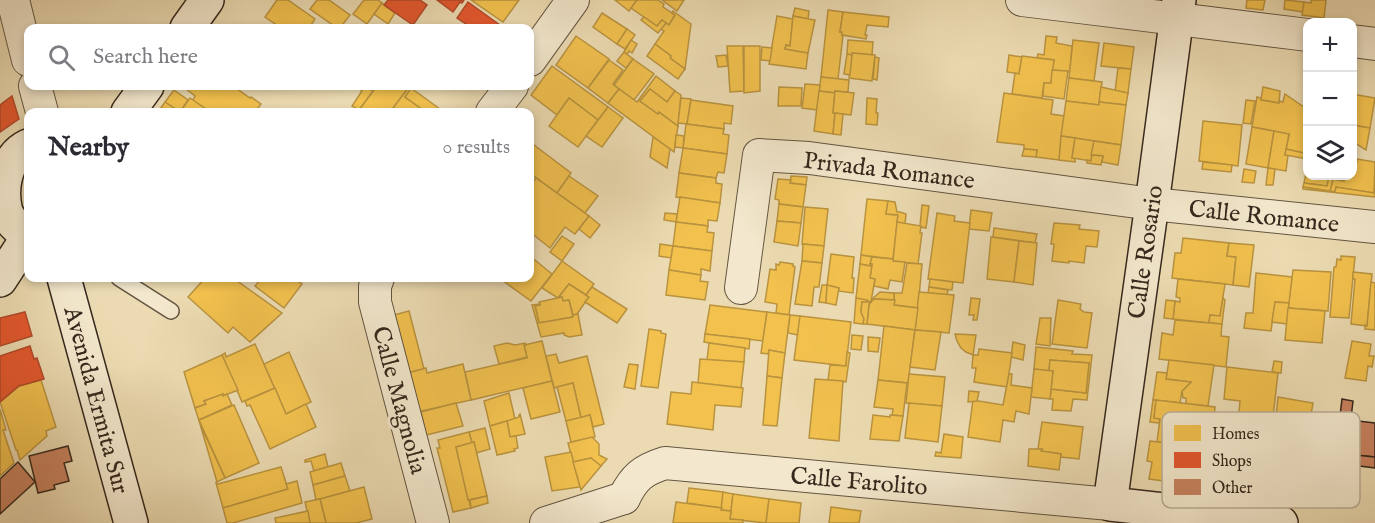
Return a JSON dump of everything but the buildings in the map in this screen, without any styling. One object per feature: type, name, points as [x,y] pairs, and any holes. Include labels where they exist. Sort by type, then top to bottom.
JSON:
[{"type":"main road","points":[[190,24],[207,0]]},
{"type":"main road","name":"Calle Rosario","points":[[1110,504],[1177,10]]},
{"type":"main road","points":[[131,108],[144,90]]},
{"type":"main road","points":[[24,148],[11,160],[2,177],[1,194],[5,211],[15,226],[24,234]]},
{"type":"main road","points":[[0,280],[24,243]]},
{"type":"main road","name":"Avenida Ermita Sur","points":[[65,282],[131,523]]},
{"type":"main road","points":[[1110,504],[1281,523]]},
{"type":"street","points":[[13,0],[24,44]]},
{"type":"street","points":[[534,54],[573,0]]},
{"type":"street","points":[[1022,0],[1177,10],[1303,34]]},
{"type":"street","points":[[1357,42],[1375,44]]},
{"type":"street","points":[[36,90],[41,108]]},
{"type":"street","points":[[495,108],[509,90]]},
{"type":"street","name":"Privada Romance","points":[[741,288],[759,155],[809,158],[1152,204]]},
{"type":"street","name":"Calle Romance","points":[[1152,204],[1375,227]]},
{"type":"street","name":"Calle Magnolia","points":[[376,282],[375,302],[433,523]]},
{"type":"street","name":"Calle Farolito","points":[[625,511],[629,488],[638,477],[650,468],[665,463],[1110,504]]},
{"type":"street","points":[[546,523],[625,511]]},
{"type":"lane","points":[[125,282],[171,311]]}]
